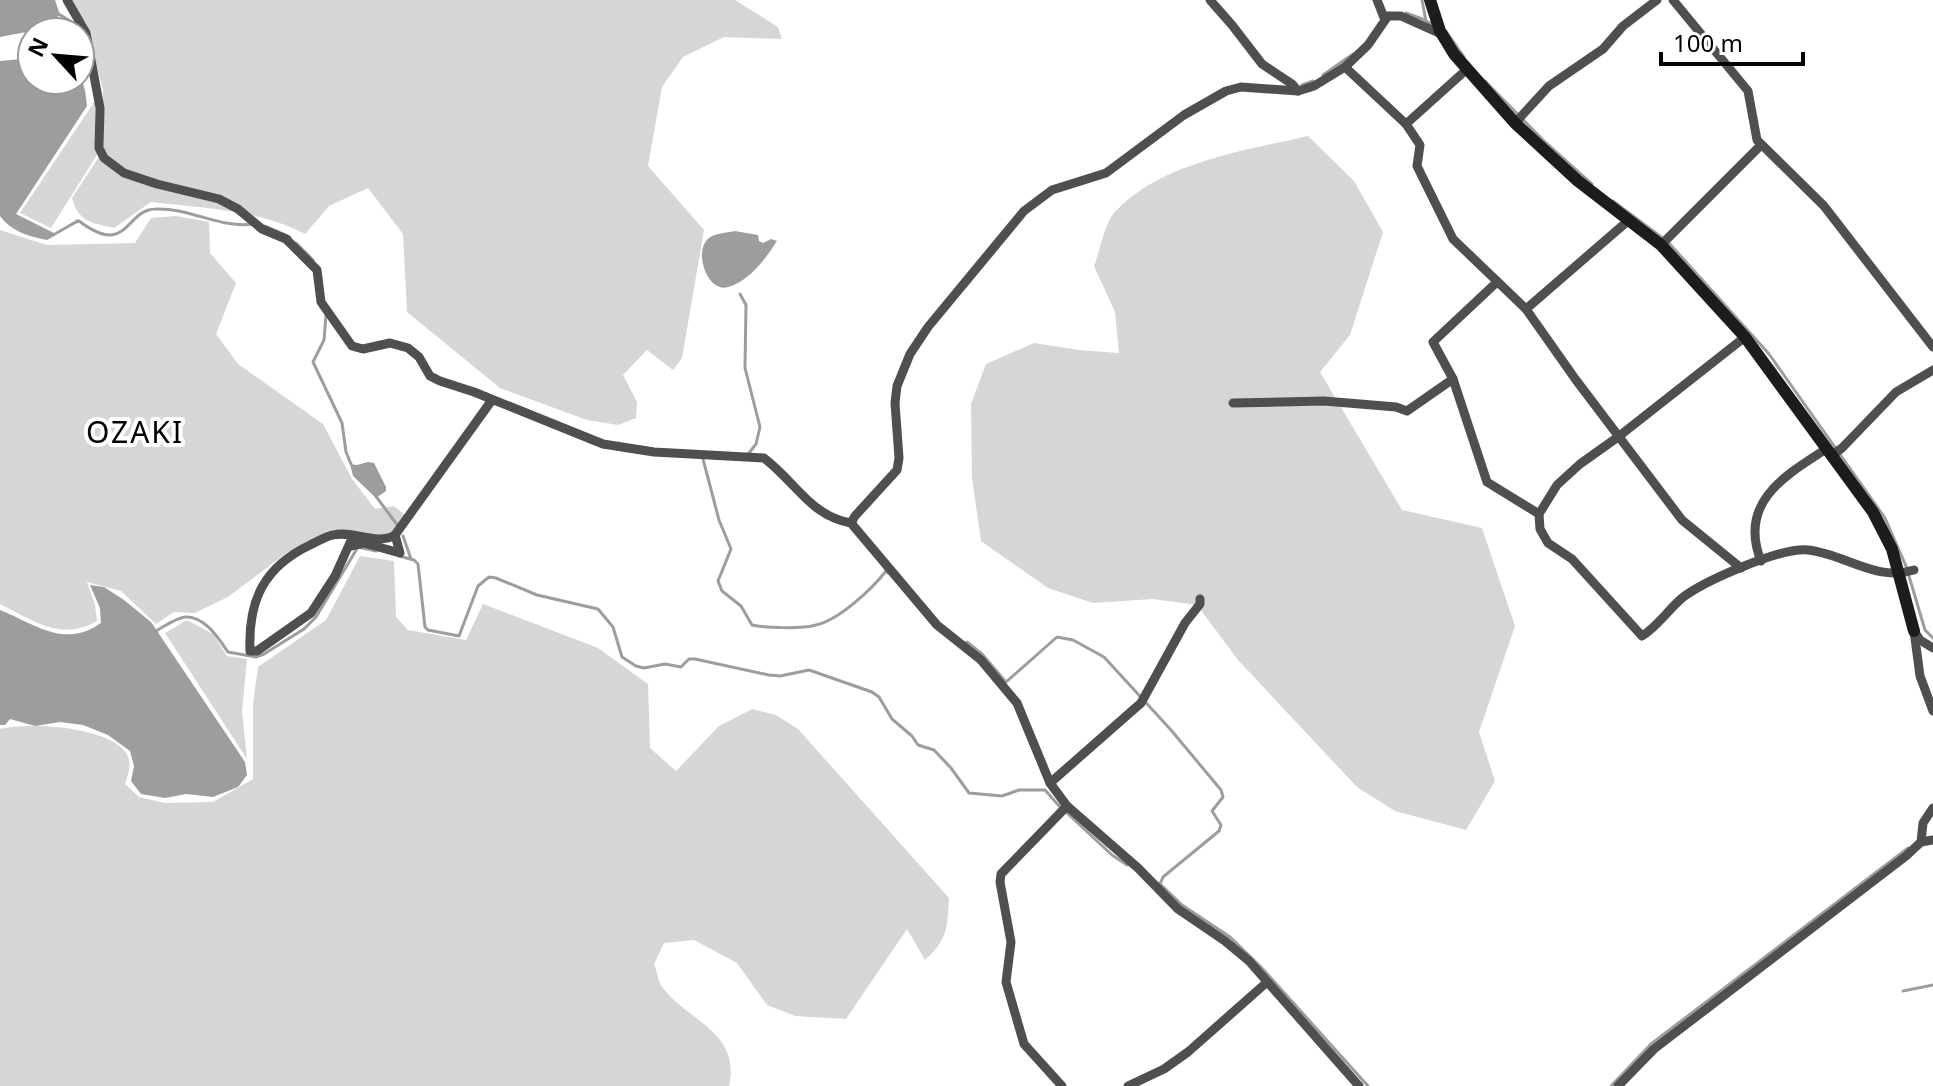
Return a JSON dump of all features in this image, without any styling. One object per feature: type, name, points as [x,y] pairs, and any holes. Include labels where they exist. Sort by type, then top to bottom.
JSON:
[{"type":"street","points":[[67,0],[86,33],[100,108],[99,148],[104,158],[124,173],[219,199],[238,209],[255,224],[286,239],[311,262],[319,277],[321,302],[352,346],[363,349],[390,343],[408,348],[419,357],[430,376],[614,447],[764,458],[808,503],[837,521],[851,523],[937,625],[981,660],[1017,703],[1064,809],[1138,868],[1178,909],[1236,949],[1359,1086]]},
{"type":"street","points":[[1210,0],[1262,64],[1298,91]]},
{"type":"street","points":[[1377,0],[1384,18]]},
{"type":"street","points":[[1430,0],[1466,70],[1519,119],[1578,181],[1664,242],[1745,337],[1833,452],[1873,512],[1907,572],[1920,676],[1933,711]]},
{"type":"street","points":[[1519,119],[1549,86],[1603,49],[1623,26],[1657,0]]},
{"type":"street","points":[[1673,0],[1748,91],[1755,136],[1761,145],[1824,206],[1933,347]]},
{"type":"street","points":[[851,523],[897,470],[895,403],[897,386],[910,354],[928,327],[1024,211],[1052,190],[1106,173],[1184,115],[1226,91],[1241,87],[1298,91],[1314,86],[1345,67],[1368,45],[1388,16],[1398,15],[1441,26]]},
{"type":"street","points":[[1345,67],[1406,124],[1420,145],[1417,166],[1450,235],[1526,309],[1682,520],[1741,568]]},
{"type":"street","points":[[1406,124],[1466,70]]},
{"type":"street","points":[[1664,242],[1761,145]]},
{"type":"street","points":[[1526,309],[1629,220]]},
{"type":"street","points":[[1497,282],[1433,342],[1453,379],[1487,482],[1539,514]]},
{"type":"street","points":[[1745,337],[1557,485],[1539,514],[1540,529],[1548,543],[1572,559],[1642,636],[1688,594],[1741,568],[1786,552],[1810,550],[1889,575],[1907,572]]},
{"type":"street","points":[[1761,561],[1754,542],[1755,528],[1766,497],[1787,474],[1833,452],[1896,392],[1933,370]]},
{"type":"street","points":[[1233,403],[1324,401],[1396,407],[1407,411],[1453,379]]},
{"type":"street","points":[[352,541],[389,539],[395,535],[492,400]]},
{"type":"street","points":[[352,541],[335,576],[305,619],[257,651],[250,651],[249,632],[254,610],[270,572],[290,555],[334,534],[400,553],[395,535]]},
{"type":"street","points":[[1050,783],[1143,700],[1185,623],[1200,604],[1200,599]]},
{"type":"street","points":[[1914,631],[1920,640],[1933,648]]},
{"type":"street","points":[[1921,842],[1926,816],[1933,808]]},
{"type":"street","points":[[1062,1086],[1024,1044],[1006,982],[1011,942],[1000,882],[1001,874],[1064,809]]},
{"type":"street","points":[[1618,1086],[1654,1049],[1921,842],[1933,840]]},
{"type":"street","points":[[1128,1086],[1182,1057],[1266,983]]},
{"type":"shaded area","points":[[0,0],[55,0],[59,16],[16,16],[16,34],[0,37]]},
{"type":"shaded area","points":[[69,0],[735,0],[778,27],[782,39],[724,37],[683,57],[662,87],[648,166],[704,230],[682,358],[673,370],[647,350],[623,375],[637,402],[636,418],[618,425],[587,420],[500,388],[407,312],[403,234],[368,188],[329,206],[305,234],[250,215],[151,202],[114,228],[82,217],[72,198],[104,149],[103,90],[96,62],[96,16],[81,16]]},
{"type":"shaded area","points":[[16,60],[16,96],[86,96],[87,106],[16,214],[54,233],[78,219],[79,222],[47,240],[15,230],[0,216],[0,61]]},
{"type":"shaded area","points":[[95,101],[97,155],[51,228],[20,213]]},
{"type":"shaded area","points":[[1308,136],[1354,181],[1383,232],[1350,335],[1320,372],[1402,510],[1482,528],[1515,626],[1479,732],[1495,781],[1466,830],[1395,811],[1357,787],[1238,660],[1197,605],[1153,599],[1093,603],[1048,588],[981,541],[972,478],[971,404],[986,364],[1034,343],[1119,353],[1115,312],[1094,266],[1114,213],[1133,196],[1179,170]]},
{"type":"shaded area","points":[[176,216],[209,222],[210,253],[236,283],[216,334],[238,364],[323,424],[352,479],[375,509],[394,506],[405,515],[389,536],[327,531],[285,554],[228,597],[195,613],[174,612],[156,624],[121,591],[87,582],[97,621],[71,629],[47,626],[0,604],[0,230],[47,245],[135,243],[151,218]]},
{"type":"shaded area","points":[[735,231],[758,235],[763,243],[771,239],[777,241],[750,274],[736,284],[721,287],[705,272],[703,247],[712,236]]},
{"type":"shaded area","points":[[374,463],[386,487],[386,491],[376,498],[353,476],[350,464]]},
{"type":"shaded area","points":[[360,556],[394,561],[396,617],[408,630],[466,640],[483,604],[598,648],[648,684],[650,748],[676,771],[719,726],[752,709],[776,715],[798,729],[949,898],[947,925],[938,946],[925,960],[907,929],[846,1019],[795,1016],[767,1005],[737,963],[694,940],[664,943],[654,964],[660,983],[674,1000],[720,1040],[731,1068],[729,1086],[0,1086],[0,729],[48,726],[103,737],[126,753],[130,765],[125,784],[139,797],[165,803],[213,802],[253,779],[253,704],[258,667],[326,620]]},
{"type":"shaded area","points":[[90,585],[104,587],[151,622],[245,762],[247,775],[238,787],[213,797],[186,794],[165,798],[141,794],[131,781],[134,766],[130,751],[108,735],[83,725],[60,722],[35,726],[10,719],[5,725],[0,725],[0,610],[50,632],[75,634],[101,623],[100,608]]},
{"type":"shaded area","points":[[187,620],[213,634],[227,656],[247,659],[242,711],[247,759],[165,633]]},
{"type":"waterway","points":[[1422,0],[1426,21],[1432,24]]},
{"type":"waterway","points":[[57,13],[62,16]]},
{"type":"waterway","points":[[1406,13],[1425,20]]},
{"type":"waterway","points":[[1446,31],[1464,57]]},
{"type":"waterway","points":[[1323,75],[1353,54]]},
{"type":"waterway","points":[[1302,85],[1313,81]]},
{"type":"waterway","points":[[1485,81],[1592,184]]},
{"type":"waterway","points":[[1613,201],[1668,242],[1769,354],[1885,518],[1906,566],[1925,630],[1933,638]]},
{"type":"waterway","points":[[76,222],[107,235],[117,234],[145,211],[168,209],[229,223],[254,224]]},
{"type":"waterway","points":[[265,226],[290,237]]},
{"type":"waterway","points":[[296,243],[313,260]]},
{"type":"waterway","points":[[740,294],[746,305],[745,368],[760,427],[756,444],[749,453]]},
{"type":"waterway","points":[[326,315],[324,340],[313,362],[342,423],[351,464]]},
{"type":"waterway","points":[[703,459],[719,520],[731,549],[718,581],[722,591],[741,606],[752,625],[793,628],[825,622],[854,603],[886,571],[888,573]]},
{"type":"waterway","points":[[375,495],[398,526]]},
{"type":"waterway","points":[[403,536],[411,559]]},
{"type":"waterway","points":[[156,631],[178,619],[192,617],[210,629],[228,652],[256,657],[304,629],[316,617],[358,547],[376,551]]},
{"type":"waterway","points":[[399,556],[418,564],[425,627],[428,630],[459,636],[478,586],[489,577],[496,578],[537,595],[598,609],[613,627],[622,657],[636,666],[644,668],[665,664],[681,667],[689,659],[695,659],[769,675],[809,670],[872,692],[879,697],[892,719],[918,745],[934,750],[969,793],[1002,796],[1019,790],[1045,790],[1060,807]]},
{"type":"waterway","points":[[967,642],[1006,682],[1057,637],[1073,640],[1104,657],[1221,790],[1223,797],[1212,811],[1221,825],[1219,831],[1163,877],[1160,884]]},
{"type":"waterway","points":[[1066,812],[1127,865]]},
{"type":"waterway","points":[[1611,1086],[1651,1044],[1908,848]]},
{"type":"waterway","points":[[1159,883],[1182,905],[1230,937],[1260,966],[1368,1086]]},
{"type":"waterway","points":[[1903,991],[1933,985]]},
{"type":"district","name":"OZAKI","points":[[135,431]]}]
